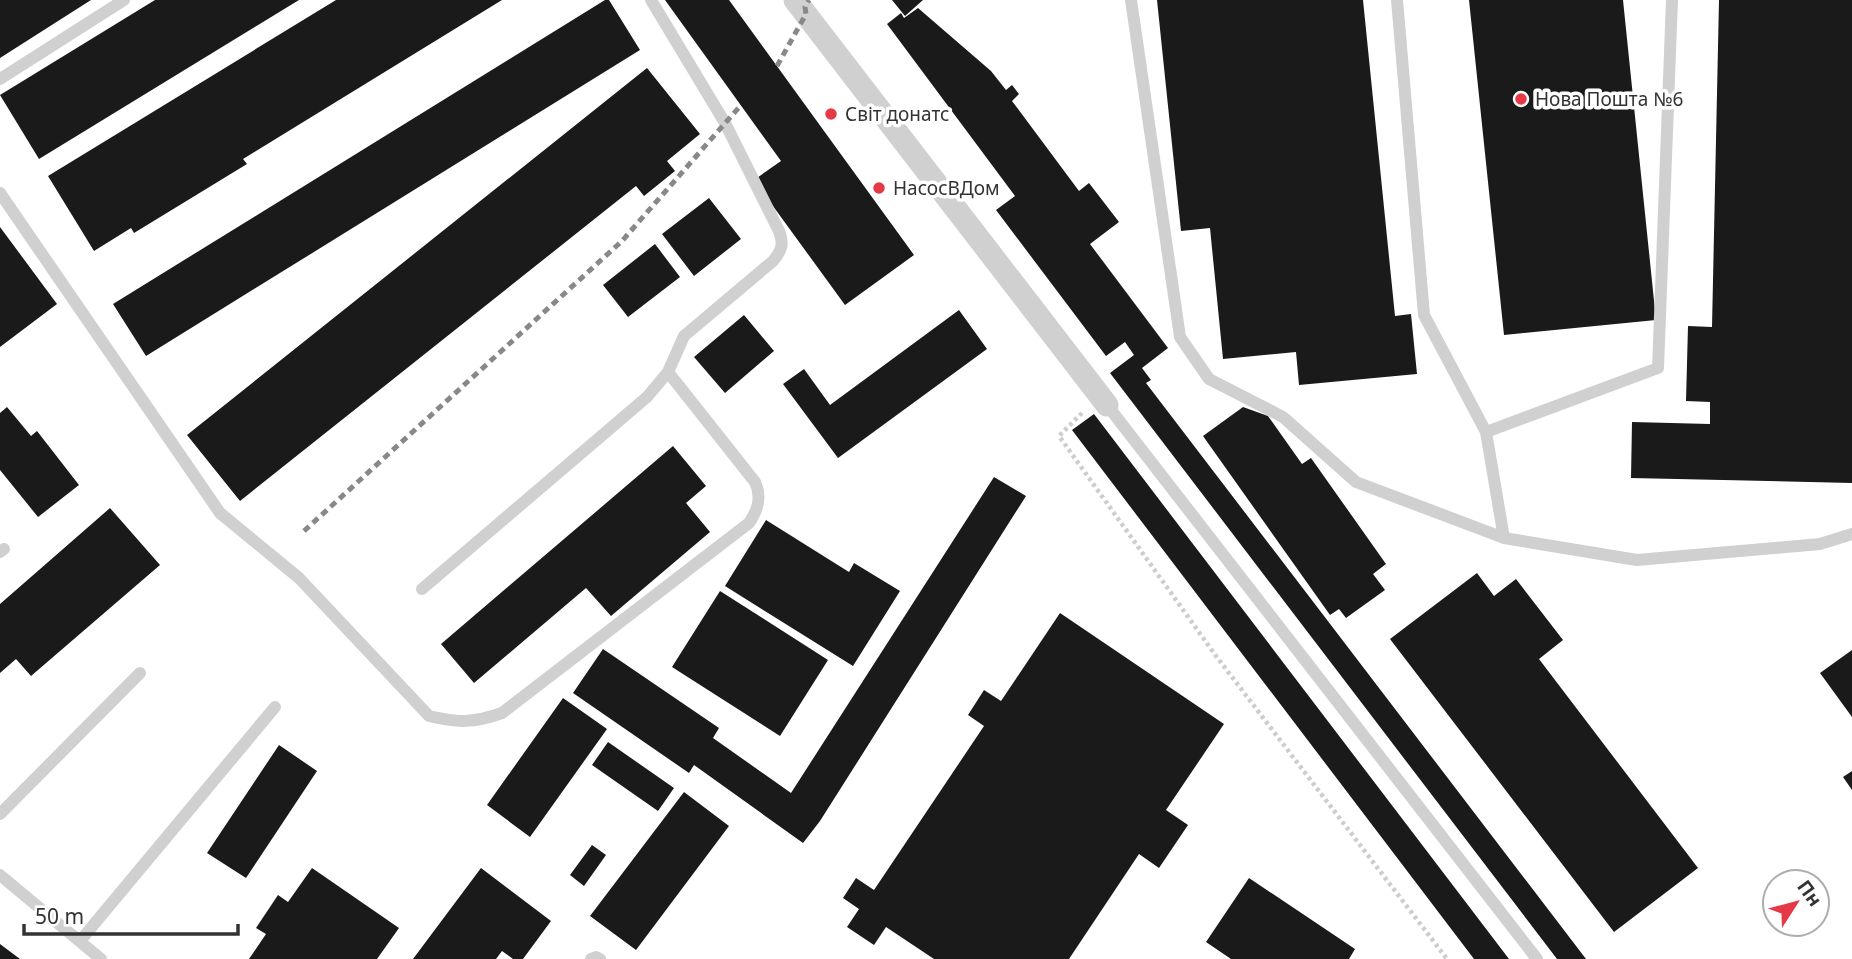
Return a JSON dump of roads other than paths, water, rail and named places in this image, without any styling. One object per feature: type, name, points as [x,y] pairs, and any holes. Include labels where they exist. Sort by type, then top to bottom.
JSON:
[{"type":"street","points":[[795,0],[1104,400]]},
{"type":"lane","points":[[0,79],[124,0]]},
{"type":"lane","points":[[422,589],[647,397],[668,372],[684,336],[773,261],[780,252],[783,242],[725,123],[651,0]]},
{"type":"lane","points":[[1131,0],[1180,337],[1209,379],[1283,417],[1356,482],[1504,538],[1637,560],[1820,544],[1852,534]]},
{"type":"lane","points":[[1397,0],[1424,315],[1486,432],[1504,538]]},
{"type":"lane","points":[[1486,432],[1658,368],[1672,0]]},
{"type":"lane","points":[[0,193],[220,513],[299,578],[429,716],[454,722],[480,721],[502,713],[749,523],[756,513],[759,500],[755,482],[668,372]]},
{"type":"lane","points":[[1104,400],[1537,959]]},
{"type":"lane","points":[[0,814],[140,673]]},
{"type":"lane","points":[[80,942],[275,707]]},
{"type":"lane","points":[[0,875],[101,959]]},
{"type":"lane","points":[[591,959],[600,959]]},
{"type":"railway","points":[[777,66],[806,14],[805,7],[809,0]]},
{"type":"railway","points":[[304,531],[622,241],[741,105]]},
{"type":"place","name":"Нова Пошта №6","points":[[1521,99]]},
{"type":"place","name":"Світ донатс","points":[[831,114]]},
{"type":"place","name":"НасосВДом","points":[[879,188]]}]
